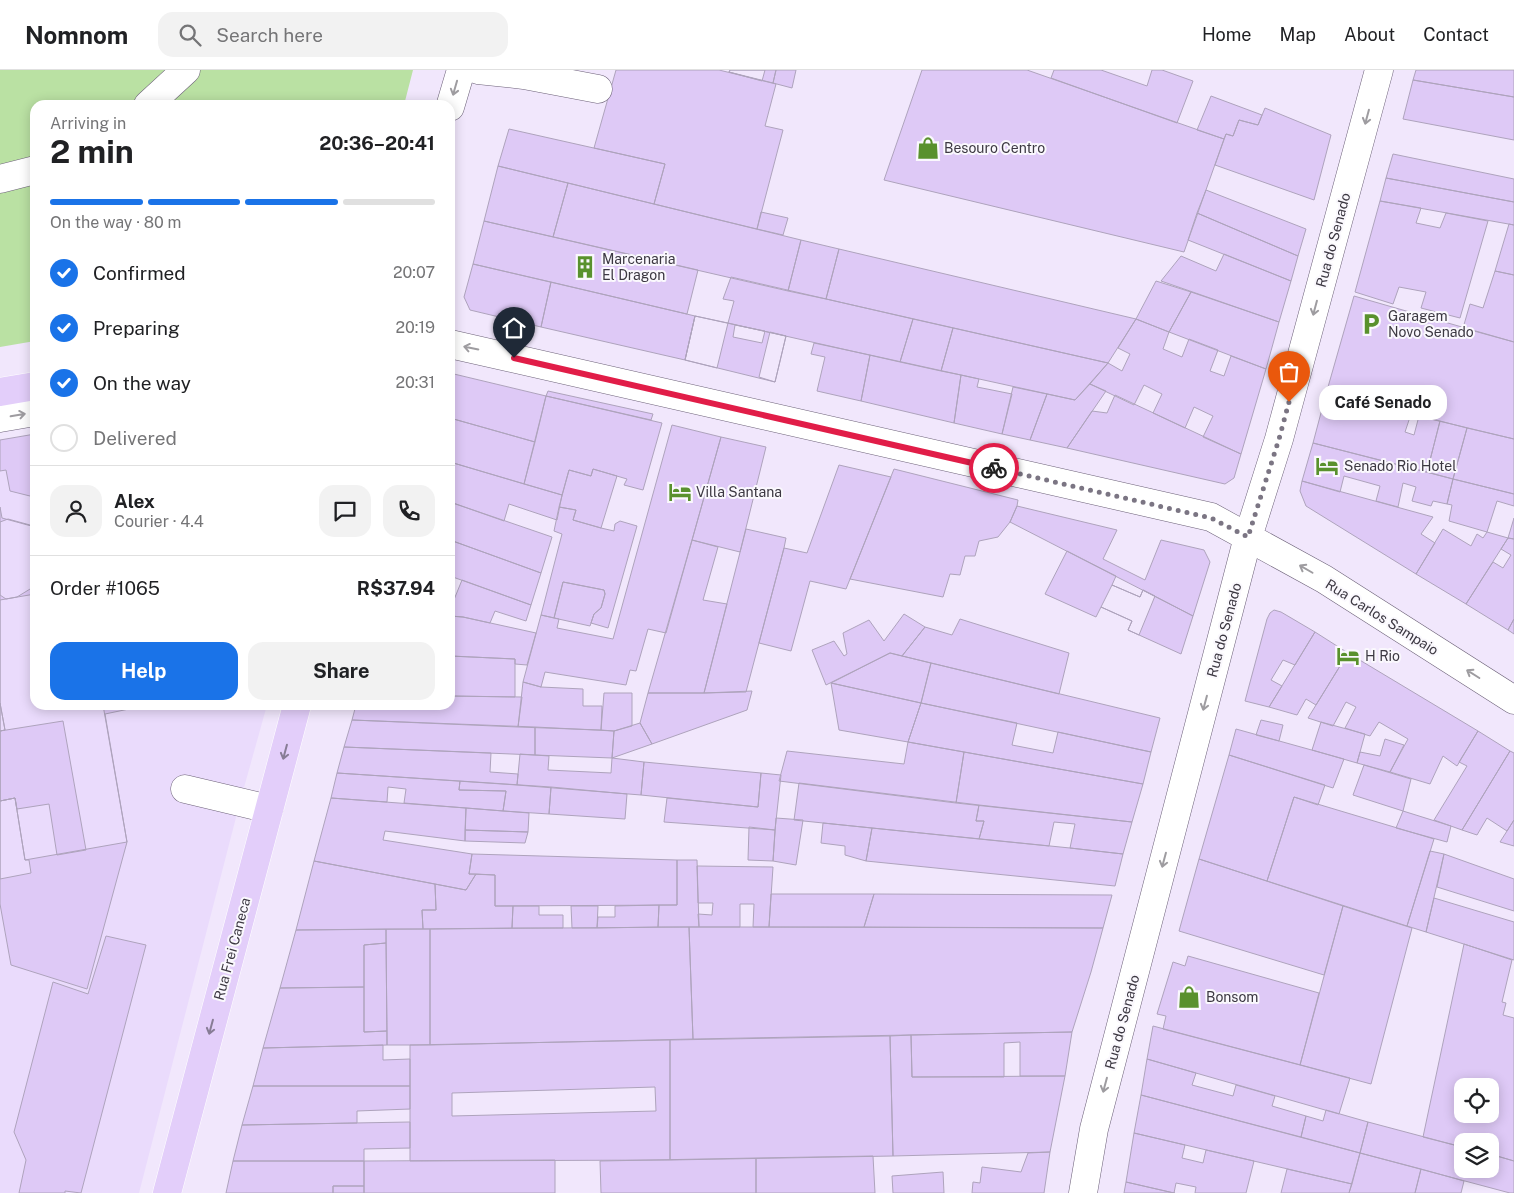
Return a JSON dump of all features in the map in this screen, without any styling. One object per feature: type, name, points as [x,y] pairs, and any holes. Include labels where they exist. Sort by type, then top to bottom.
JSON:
[{"type":"main road","points":[[0,392],[30,387]]},
{"type":"main road","name":"Rua Frei Caneca","points":[[167,1193],[296,710]]},
{"type":"street","points":[[153,100],[186,70]]},
{"type":"street","points":[[452,100],[461,70]]},
{"type":"street","points":[[478,70],[524,75],[598,89]]},
{"type":"street","name":"Rua do Senado","points":[[1083,1193],[1094,1129],[1248,537],[1279,439],[1379,70]]},
{"type":"street","points":[[0,179],[30,171]]},
{"type":"street","name":"Rua Carlos Sampaio","points":[[455,345],[1211,518],[1324,579],[1514,700]]},
{"type":"street","points":[[0,418],[30,413]]},
{"type":"street","points":[[185,789],[270,809]]},
{"type":"shaded area","points":[[30,436],[30,710],[266,710],[139,1193],[0,1193],[0,441]]},
{"type":"green space","points":[[0,70],[413,70],[405,100],[30,100],[30,342],[0,347]]},
{"type":"building","points":[[616,70],[719,70],[776,84],[765,126],[783,130],[757,229],[654,204],[665,164],[594,148]]},
{"type":"building","points":[[730,70],[765,70],[762,81],[729,72]]},
{"type":"building","points":[[730,70],[776,70],[773,83],[729,72]]},
{"type":"building","points":[[776,70],[796,70],[792,88],[773,83]]},
{"type":"building","points":[[922,70],[1027,70],[1224,139],[1184,252],[884,180]]},
{"type":"building","points":[[1054,70],[1101,70],[1147,86],[1152,70],[1162,70],[1193,81],[1177,123],[1051,78]]},
{"type":"building","points":[[1416,70],[1514,70],[1514,97],[1413,80]]},
{"type":"building","points":[[1413,80],[1514,97],[1514,140],[1403,119]]},
{"type":"building","points":[[1211,96],[1262,115],[1258,125],[1239,120],[1233,136],[1226,134],[1224,139],[1197,130]]},
{"type":"building","points":[[1265,108],[1331,135],[1314,200],[1215,165],[1226,134],[1233,136],[1239,120],[1258,125]]},
{"type":"building","points":[[509,129],[665,164],[654,204],[498,166]]},
{"type":"building","points":[[1393,154],[1514,179],[1514,202],[1386,178]]},
{"type":"building","points":[[498,166],[568,183],[553,237],[484,221]]},
{"type":"building","points":[[1386,178],[1514,202],[1514,225],[1380,201]]},
{"type":"building","points":[[568,183],[801,240],[788,291],[553,237]]},
{"type":"building","points":[[1206,190],[1306,229],[1298,256],[1197,213]]},
{"type":"building","points":[[1380,201],[1421,208],[1416,223],[1440,228],[1446,213],[1488,221],[1460,318],[1421,308],[1426,292],[1399,287],[1393,304],[1355,292]]},
{"type":"building","points":[[761,212],[788,218],[783,235],[757,229]]},
{"type":"building","points":[[1197,213],[1298,256],[1291,281],[1188,240]]},
{"type":"building","name":"Marcenaria El Dragon","points":[[484,221],[698,270],[687,314],[473,264]]},
{"type":"building","points":[[1509,224],[1514,225],[1514,275],[1495,271]]},
{"type":"building","points":[[801,240],[839,249],[826,299],[788,291]]},
{"type":"building","points":[[839,249],[1136,319],[1108,363],[826,299]]},
{"type":"building","points":[[1224,254],[1291,281],[1279,322],[1161,281],[1181,256],[1216,271]]},
{"type":"building","points":[[473,264],[551,282],[541,327],[470,310],[464,297]]},
{"type":"building","points":[[1495,271],[1514,275],[1514,342],[1463,328],[1470,304],[1483,308]]},
{"type":"building","points":[[731,277],[913,319],[900,362],[728,323],[734,301],[723,299]]},
{"type":"building","points":[[1156,281],[1191,292],[1169,332],[1136,319]]},
{"type":"building","points":[[551,282],[695,316],[685,360],[541,327]]},
{"type":"building","points":[[1191,292],[1279,322],[1266,369],[1169,332]]},
{"type":"building","points":[[1354,296],[1514,342],[1514,439],[1326,394]]},
{"type":"building","points":[[695,316],[786,336],[775,382],[685,360]]},
{"type":"building","points":[[695,316],[728,323],[717,368],[685,360]]},
{"type":"building","points":[[913,319],[953,328],[941,371],[900,362]]},
{"type":"building","points":[[1136,319],[1169,332],[1163,349],[1182,357],[1189,339],[1218,350],[1210,371],[1224,376],[1231,356],[1266,369],[1241,454],[1203,437],[1213,416],[1194,407],[1185,428],[1153,413],[1162,394],[1144,385],[1134,405],[1090,384],[1108,363],[1122,371],[1130,354],[1118,348]]},
{"type":"building","points":[[735,325],[765,331],[762,343],[733,337]]},
{"type":"building","points":[[953,328],[1108,363],[1075,400],[941,371]]},
{"type":"building","points":[[770,332],[786,336],[775,382],[759,377]]},
{"type":"building","points":[[814,343],[870,355],[861,401],[817,391],[825,357],[811,354]]},
{"type":"building","points":[[870,355],[961,375],[954,423],[861,401]]},
{"type":"building","points":[[455,374],[546,396],[535,442],[455,419]]},
{"type":"building","points":[[961,375],[979,379],[977,387],[1012,394],[1002,434],[954,423]]},
{"type":"building","points":[[1090,384],[1106,391],[1067,448],[1030,440],[1047,394],[1075,400]]},
{"type":"building","points":[[1013,387],[1047,394],[1030,440],[1002,434]]},
{"type":"building","points":[[548,391],[653,414],[651,420],[546,396]]},
{"type":"building","points":[[1326,394],[1411,414],[1405,432],[1414,435],[1419,416],[1440,421],[1427,472],[1313,443]]},
{"type":"building","points":[[1115,395],[1241,454],[1234,478],[1225,484],[1067,448],[1092,411],[1107,413]]},
{"type":"building","points":[[546,396],[662,423],[643,490],[624,485],[627,479],[593,469],[591,476],[569,470],[562,495],[524,484]]},
{"type":"building","points":[[455,419],[535,442],[524,484],[455,463]]},
{"type":"building","points":[[1440,421],[1467,428],[1453,479],[1427,472]]},
{"type":"building","points":[[672,425],[721,437],[666,633],[648,629],[636,671],[630,670],[626,685],[545,672],[541,687],[523,682],[541,615],[559,619],[557,628],[613,639]]},
{"type":"building","points":[[1467,428],[1514,439],[1514,494],[1453,479]]},
{"type":"building","points":[[30,435],[30,496],[10,491],[6,470],[0,471],[0,440]]},
{"type":"building","points":[[721,437],[766,447],[740,552],[692,540]]},
{"type":"building","points":[[1313,443],[1453,479],[1447,504],[1433,501],[1431,506],[1412,501],[1416,487],[1403,483],[1398,507],[1376,501],[1380,486],[1344,476],[1340,492],[1302,481]]},
{"type":"building","points":[[455,463],[562,495],[557,520],[509,504],[504,521],[455,504]]},
{"type":"building","points":[[839,465],[891,477],[846,589],[810,581],[791,651],[759,643],[784,548],[807,553]]},
{"type":"building","points":[[593,469],[617,476],[601,528],[573,520],[576,510],[559,507],[569,470],[591,476]]},
{"type":"building","points":[[894,469],[1018,500],[1010,522],[998,537],[979,541],[975,556],[965,556],[960,575],[950,574],[943,597],[850,579]]},
{"type":"building","points":[[1453,479],[1514,494],[1514,506],[1497,501],[1487,532],[1449,521],[1452,505],[1447,504]]},
{"type":"building","points":[[1302,481],[1433,517],[1421,534],[1435,543],[1416,574],[1306,506],[1300,491]]},
{"type":"building","points":[[455,504],[552,537],[541,573],[455,542]]},
{"type":"building","points":[[1017,506],[1117,530],[1103,559],[1145,580],[1161,540],[1204,550],[1210,562],[1193,616],[1010,522]]},
{"type":"building","points":[[0,507],[2,518],[30,526],[30,710],[124,710],[105,714],[127,842],[87,989],[11,965],[0,904]]},
{"type":"building","points":[[559,507],[576,510],[573,520],[601,528],[614,531],[615,524],[620,521],[637,526],[608,628],[591,623],[594,614],[601,608],[605,594],[604,590],[563,582],[554,618],[541,615],[562,534],[554,531]]},
{"type":"building","points":[[1514,518],[1514,539],[1508,538]]},
{"type":"building","points":[[8,519],[30,525],[30,589],[17,597],[6,599],[0,595],[0,522]]},
{"type":"building","points":[[746,529],[786,538],[784,548],[746,692],[704,693]]},
{"type":"building","points":[[1443,529],[1471,546],[1477,534],[1483,538],[1487,532],[1508,538],[1466,604],[1416,574]]},
{"type":"building","points":[[1508,538],[1514,539],[1514,619],[1508,630],[1466,604],[1493,562],[1503,568],[1511,555],[1501,549]]},
{"type":"building","points":[[692,540],[718,547],[703,600],[727,604],[704,693],[648,693]]},
{"type":"building","points":[[455,542],[541,573],[531,605],[455,578]]},
{"type":"building","points":[[1067,551],[1116,576],[1112,585],[1140,597],[1143,590],[1193,616],[1181,654],[1128,630],[1132,621],[1101,607],[1096,617],[1045,594]]},
{"type":"building","points":[[462,580],[531,605],[526,621],[495,611],[490,623],[455,616],[455,597]]},
{"type":"building","points":[[563,582],[604,590],[605,594],[601,608],[594,614],[590,626],[554,618]]},
{"type":"building","points":[[1112,585],[1140,597],[1143,590],[1155,596],[1139,635],[1128,630],[1132,621],[1101,607]]},
{"type":"building","points":[[30,595],[30,710],[104,710],[127,842],[25,860],[15,798],[0,801],[0,731],[5,730],[0,703],[0,600]]},
{"type":"building","points":[[1274,610],[1281,612],[1315,632],[1295,665],[1283,660],[1271,680],[1282,686],[1269,707],[1245,701],[1267,619]]},
{"type":"building","points":[[904,614],[925,627],[902,656],[890,653],[826,685],[812,650],[834,641],[844,656],[847,654],[843,633],[869,620],[884,641]]},
{"type":"building","points":[[455,616],[536,633],[527,665],[515,664],[515,659],[455,656]]},
{"type":"building","points":[[960,619],[1069,653],[1059,694],[902,656],[925,627],[952,635]]},
{"type":"building","points":[[1514,619],[1514,634],[1508,630]]},
{"type":"building","points":[[1315,632],[1348,653],[1316,705],[1306,699],[1297,715],[1269,707]]},
{"type":"building","points":[[890,653],[931,663],[921,703],[831,683]]},
{"type":"building","points":[[1348,653],[1478,731],[1457,766],[1443,756],[1430,784],[1390,772],[1408,739],[1379,722],[1370,736],[1345,728],[1356,707],[1346,702],[1333,726],[1308,718]]},
{"type":"building","points":[[455,656],[515,659],[515,697],[455,696]]},
{"type":"building","points":[[931,663],[1160,718],[1151,752],[921,703]]},
{"type":"building","points":[[523,682],[541,687],[583,689],[583,706],[602,706],[601,730],[518,727]]},
{"type":"building","points":[[831,683],[921,703],[908,742],[839,730]]},
{"type":"building","points":[[752,691],[747,710],[652,744],[640,723],[648,693]]},
{"type":"building","points":[[604,693],[632,693],[632,726],[614,731],[601,730]]},
{"type":"building","points":[[455,696],[522,697],[518,727],[352,720],[355,710],[455,710]]},
{"type":"building","points":[[0,703],[5,730],[0,731]]},
{"type":"building","points":[[921,703],[1017,723],[1012,745],[1053,753],[1058,732],[1151,752],[1143,784],[908,742]]},
{"type":"building","points":[[352,720],[535,727],[535,755],[344,747]]},
{"type":"building","points":[[1261,720],[1283,725],[1279,741],[1256,735]]},
{"type":"building","points":[[63,721],[86,850],[57,855],[49,804],[17,809],[15,798],[0,801],[0,731]]},
{"type":"building","points":[[1321,722],[1365,734],[1357,763],[1312,750]]},
{"type":"building","points":[[640,723],[652,744],[612,758],[614,731]]},
{"type":"building","points":[[535,727],[614,731],[612,758],[535,755]]},
{"type":"building","points":[[1236,729],[1344,759],[1333,788],[1229,755]]},
{"type":"building","points":[[1478,731],[1510,751],[1462,830],[1434,820],[1467,766],[1459,762]]},
{"type":"building","points":[[1385,739],[1404,745],[1390,772],[1357,763],[1360,752],[1380,756]]},
{"type":"building","points":[[908,742],[964,752],[956,803],[779,781],[787,751],[904,764]]},
{"type":"building","points":[[344,747],[491,753],[490,772],[518,774],[517,785],[337,773]]},
{"type":"building","points":[[1510,751],[1514,753],[1514,820],[1507,831],[1487,818],[1477,835],[1462,830]]},
{"type":"building","points":[[964,752],[1143,784],[1132,822],[956,803]]},
{"type":"building","points":[[520,754],[549,756],[548,770],[611,773],[612,758],[644,762],[641,795],[517,785]]},
{"type":"building","points":[[1229,755],[1325,785],[1318,805],[1294,797],[1267,881],[1199,859]]},
{"type":"building","points":[[644,762],[761,773],[758,807],[641,795]]},
{"type":"building","points":[[1364,765],[1411,779],[1403,811],[1353,795]]},
{"type":"building","points":[[337,773],[460,781],[459,790],[506,791],[503,811],[404,803],[406,789],[388,787],[387,802],[331,798]]},
{"type":"building","points":[[761,773],[781,775],[775,830],[664,822],[667,798],[758,807]]},
{"type":"building","points":[[460,781],[551,787],[549,814],[503,811],[506,791],[459,790]]},
{"type":"building","points":[[799,783],[979,805],[976,821],[984,821],[979,839],[794,820]]},
{"type":"building","points":[[551,787],[627,794],[625,819],[549,814]]},
{"type":"building","points":[[1294,797],[1434,839],[1407,926],[1267,881]]},
{"type":"building","points":[[15,798],[25,860],[29,860],[31,873],[0,879],[0,801]]},
{"type":"building","points":[[331,798],[466,808],[465,841],[385,831],[383,840],[472,854],[469,874],[476,874],[466,890],[314,861]]},
{"type":"building","points":[[979,805],[1132,822],[1123,854],[1070,848],[1075,824],[1054,822],[1049,846],[979,839],[984,821],[976,821]]},
{"type":"building","points":[[466,808],[529,813],[528,832],[465,830]]},
{"type":"building","points":[[1403,811],[1451,826],[1447,842],[1396,828]]},
{"type":"building","points":[[776,818],[803,820],[796,865],[773,861]]},
{"type":"building","points":[[1514,820],[1514,846],[1500,842]]},
{"type":"building","points":[[823,823],[872,828],[866,861],[845,855],[845,846],[821,843]]},
{"type":"building","points":[[749,827],[775,830],[773,861],[748,860]]},
{"type":"building","points":[[872,828],[1123,854],[1115,886],[866,861]]},
{"type":"building","points":[[465,830],[528,832],[525,843],[465,841]]},
{"type":"building","points":[[1430,851],[1444,854],[1426,932],[1407,926]]},
{"type":"building","points":[[472,854],[677,860],[677,905],[495,906],[495,875],[469,874]]},
{"type":"building","points":[[1444,854],[1514,879],[1514,911],[1437,887]]},
{"type":"building","points":[[1199,859],[1343,906],[1324,975],[1179,931]]},
{"type":"building","points":[[677,860],[697,860],[699,927],[658,927],[659,905],[677,905]]},
{"type":"building","points":[[314,861],[435,884],[436,910],[422,910],[423,929],[296,930]]},
{"type":"building","points":[[697,866],[773,867],[769,927],[753,927],[754,904],[740,904],[740,927],[699,927],[698,914],[712,915],[713,903],[698,903]]},
{"type":"building","points":[[476,874],[495,875],[495,906],[513,906],[512,928],[423,929],[422,910],[436,910],[435,884],[466,890]]},
{"type":"building","points":[[771,894],[874,894],[864,927],[769,927]]},
{"type":"building","points":[[874,894],[1112,895],[1103,928],[864,927]]},
{"type":"building","points":[[1434,898],[1514,922],[1514,960],[1426,932]]},
{"type":"building","points":[[659,905],[658,927],[597,928],[598,917],[615,917],[615,906]]},
{"type":"building","points":[[513,906],[539,906],[539,915],[563,915],[563,928],[512,928]]},
{"type":"building","points":[[571,906],[598,906],[597,928],[572,928]]},
{"type":"building","points":[[1343,906],[1412,928],[1371,1084],[1300,1065]]},
{"type":"building","points":[[689,927],[693,1039],[430,1045],[430,929]]},
{"type":"building","points":[[689,927],[1103,928],[1072,1032],[693,1039]]},
{"type":"building","points":[[386,929],[386,943],[364,945],[364,987],[280,988],[296,930]]},
{"type":"building","points":[[386,929],[430,929],[430,1045],[387,1045]]},
{"type":"building","points":[[106,936],[146,945],[81,1193],[65,1191],[65,1193],[19,1193],[26,1160],[14,1132],[53,982],[88,994]]},
{"type":"building","points":[[386,943],[387,1031],[364,1032],[364,945]]},
{"type":"building","points":[[1464,944],[1512,960],[1502,1002],[1506,1003],[1503,1015],[1514,1018],[1514,1161],[1499,1157],[1499,1133],[1454,1133],[1454,1145],[1423,1137]]},
{"type":"building","points":[[1188,956],[1319,993],[1300,1065],[1163,1029],[1166,1016],[1157,1014],[1173,962],[1185,966]]},
{"type":"building","points":[[364,987],[364,1032],[387,1031],[387,1045],[263,1048],[280,988]]},
{"type":"building","points":[[1153,1026],[1350,1078],[1339,1114],[1147,1059]]},
{"type":"building","points":[[1072,1032],[1065,1076],[1020,1076],[1020,1042],[1004,1043],[1004,1077],[912,1077],[911,1035]]},
{"type":"building","points":[[911,1035],[912,1077],[1065,1076],[1050,1152],[893,1156],[890,1036]]},
{"type":"building","points":[[890,1036],[893,1156],[670,1160],[670,1040]]},
{"type":"building","points":[[670,1040],[670,1160],[410,1161],[410,1045]]},
{"type":"building","points":[[383,1045],[383,1060],[410,1059],[410,1086],[253,1086],[263,1048]]},
{"type":"building","points":[[1147,1059],[1196,1073],[1192,1085],[1233,1096],[1236,1085],[1275,1096],[1272,1106],[1306,1116],[1301,1137],[1141,1095]]},
{"type":"building","points":[[253,1086],[410,1086],[410,1109],[357,1111],[357,1123],[242,1125]]},
{"type":"building","points":[[655,1087],[656,1111],[452,1116],[452,1093]]},
{"type":"building","points":[[1141,1095],[1360,1153],[1352,1184],[1134,1133]]},
{"type":"building","points":[[1326,1110],[1368,1122],[1360,1153],[1301,1137],[1306,1116],[1323,1121]]},
{"type":"building","points":[[410,1122],[410,1148],[364,1149],[364,1161],[233,1161],[242,1125]]},
{"type":"building","points":[[1368,1122],[1454,1145],[1454,1178],[1499,1178],[1499,1157],[1514,1161],[1514,1193],[1510,1193],[1360,1153]]},
{"type":"building","points":[[1134,1133],[1185,1145],[1182,1158],[1203,1163],[1206,1150],[1254,1161],[1246,1193],[1195,1193],[1196,1187],[1176,1183],[1174,1193],[1126,1182]]},
{"type":"building","points":[[1050,1152],[1044,1193],[972,1193],[973,1182],[980,1183],[982,1167],[1021,1172],[1028,1153]]},
{"type":"building","points":[[1360,1153],[1421,1169],[1415,1193],[1349,1193]]},
{"type":"building","points":[[873,1156],[875,1193],[756,1193],[756,1158]]},
{"type":"building","points":[[756,1158],[756,1193],[601,1193],[600,1161]]},
{"type":"building","points":[[555,1160],[555,1193],[364,1193],[364,1161]]},
{"type":"building","points":[[233,1161],[364,1161],[364,1186],[333,1186],[333,1193],[226,1193]]},
{"type":"building","points":[[1287,1169],[1352,1184],[1349,1193],[1281,1193]]},
{"type":"building","points":[[1421,1169],[1464,1181],[1461,1193],[1415,1193]]},
{"type":"building","points":[[943,1172],[944,1193],[893,1193],[892,1176]]},
{"type":"building","points":[[1126,1182],[1174,1193],[1124,1193]]},
{"type":"building","points":[[333,1186],[364,1186],[364,1193],[333,1193]]},
{"type":"way so far","points":[[994,468],[1211,518],[1248,537],[1289,402]]},
{"type":"place","name":"Besouro Centro","points":[[928,148]]},
{"type":"place","name":"Marcenaria El Dragon","points":[[585,267]]},
{"type":"place","name":"Garagem Novo Senado","points":[[1371,324]]},
{"type":"place","name":"Café Senado","points":[[1289,402]]},
{"type":"place","name":"Senado Rio Hotel","points":[[1327,466]]},
{"type":"place","name":"Villa Santana","points":[[680,492]]},
{"type":"place","name":"H Rio","points":[[1348,656]]},
{"type":"place","name":"Bonsom","points":[[1189,997]]},
{"type":"route","points":[[514,358],[994,468]]}]
